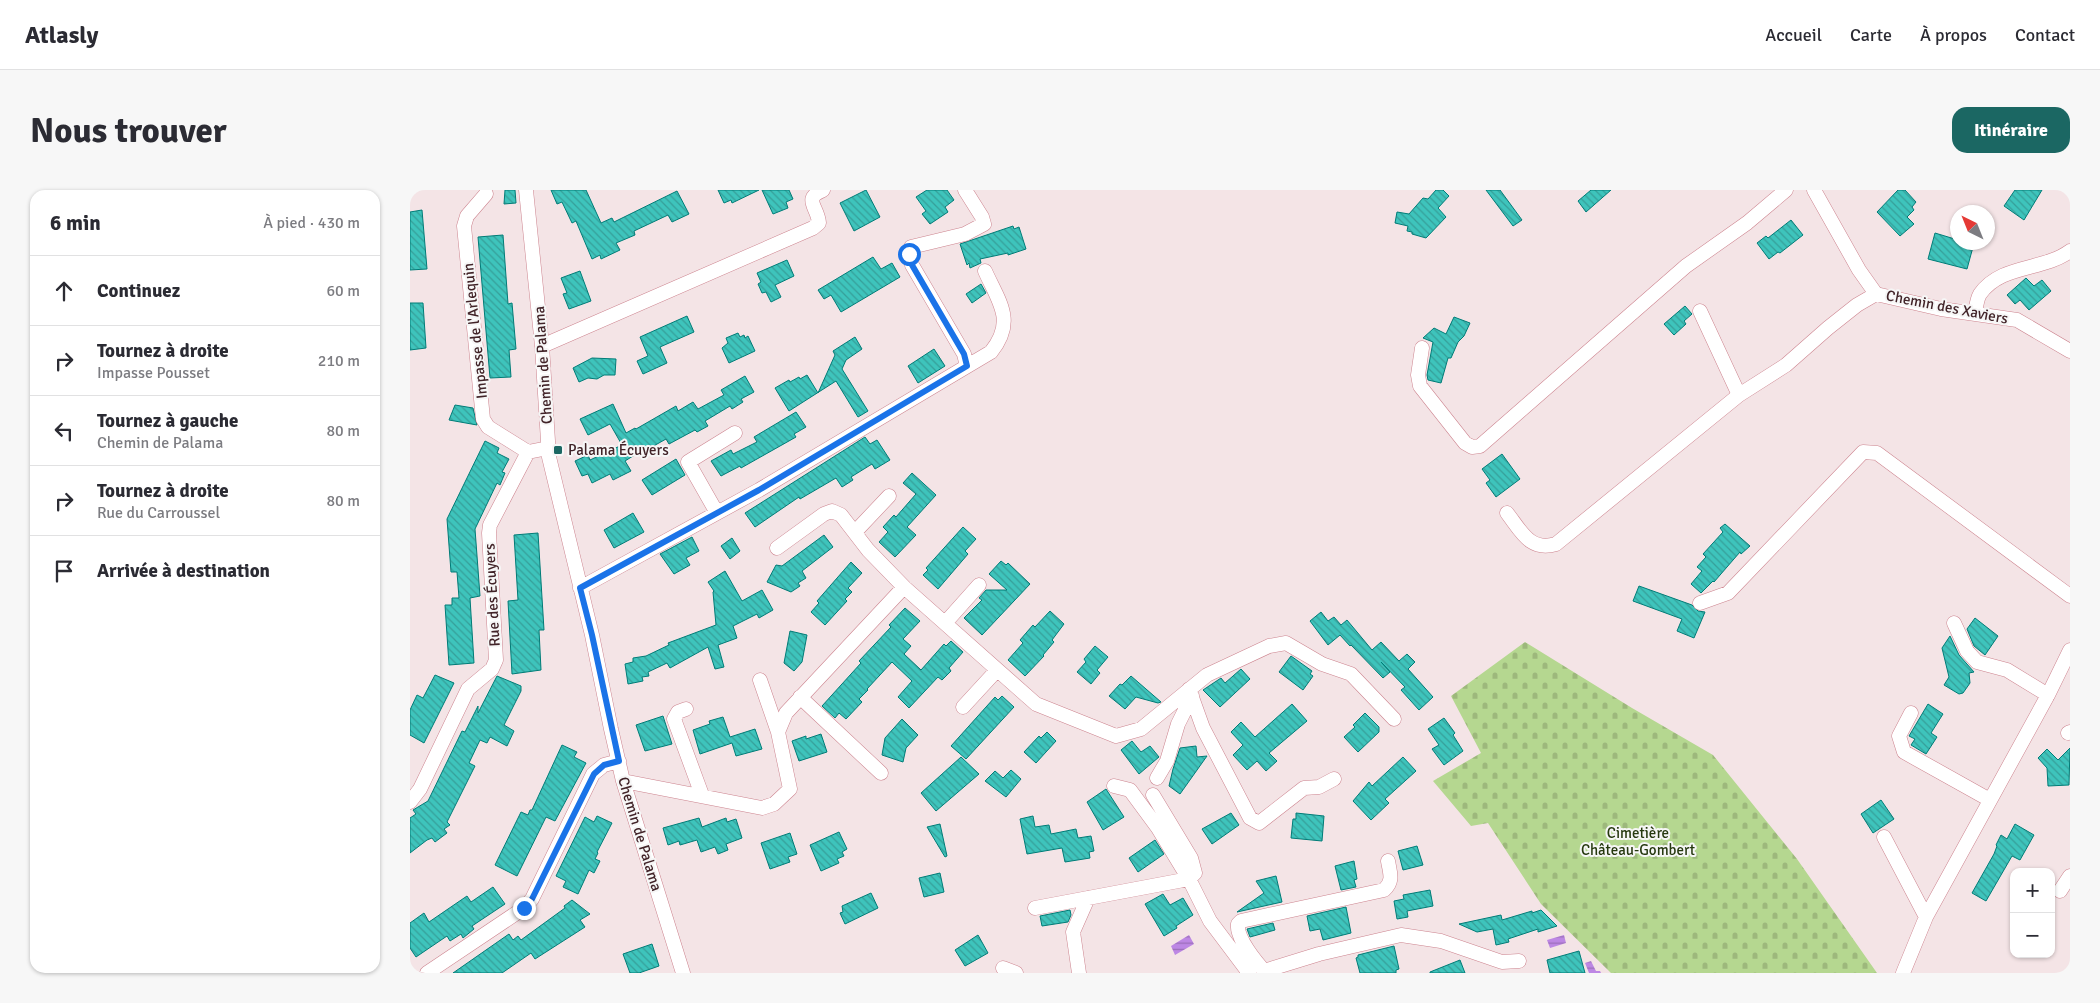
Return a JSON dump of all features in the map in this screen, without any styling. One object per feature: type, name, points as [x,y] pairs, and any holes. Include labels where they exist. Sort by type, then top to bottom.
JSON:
[{"type":"street","name":"Chemin de Palama","points":[[526,190],[542,346],[549,457],[592,635],[623,781],[683,973]]},
{"type":"street","points":[[542,346],[813,228],[819,223],[812,198],[815,193],[823,190]]},
{"type":"street","points":[[965,190],[982,217],[984,224],[965,234],[911,247],[909,254],[912,265],[964,354],[967,366]]},
{"type":"street","points":[[1422,348],[1418,375],[1420,386],[1465,443],[1472,447],[1480,446],[1686,266],[1747,224],[1786,190]]},
{"type":"street","name":"Chemin des Xaviers","points":[[1814,190],[1858,270],[1876,294],[1941,309],[2016,320],[2070,351]]},
{"type":"street","name":"Impasse de l'Arlequin","points":[[486,194],[467,216],[464,226],[483,420],[488,427],[528,452]]},
{"type":"street","points":[[1975,313],[1980,295],[2006,273],[2038,266],[2070,251]]},
{"type":"street","points":[[580,588],[717,513],[991,352],[1000,342],[1004,325],[1004,309],[985,271]]},
{"type":"street","points":[[1507,513],[1530,542],[1539,547],[1556,544],[1739,396],[1786,365],[1857,305],[1876,294]]},
{"type":"street","points":[[1700,311],[1739,396]]},
{"type":"street","points":[[717,513],[688,462],[734,433]]},
{"type":"street","points":[[528,452],[548,448]]},
{"type":"street","name":"Rue des Écuyers","points":[[410,802],[420,789],[468,690],[492,669],[496,660],[490,525],[528,452]]},
{"type":"street","points":[[1700,603],[1728,593],[1862,452],[1877,453],[2070,596]]},
{"type":"street","points":[[855,532],[889,496]]},
{"type":"street","points":[[777,548],[824,514],[832,511],[841,514],[868,550],[904,587],[946,622],[1036,704],[1116,736],[1141,729],[1191,693],[1207,675],[1269,646],[1286,643],[1322,664],[1351,674],[1394,719]]},
{"type":"street","points":[[946,622],[979,585]]},
{"type":"street","points":[[778,732],[786,713],[904,587]]},
{"type":"street","points":[[1954,623],[1967,651],[1976,662],[2007,670],[2048,695]]},
{"type":"street","points":[[1902,973],[1926,917],[2048,695],[2070,650]]},
{"type":"street","points":[[963,707],[998,670]]},
{"type":"street","points":[[623,781],[762,808],[774,804],[790,789],[778,732],[760,680]]},
{"type":"street","points":[[1157,778],[1167,761],[1178,724],[1191,693]]},
{"type":"street","points":[[1191,693],[1203,728],[1250,818],[1259,823],[1304,788],[1319,787],[1334,779]]},
{"type":"street","points":[[800,697],[881,773]]},
{"type":"street","points":[[686,709],[678,712],[674,718],[702,795]]},
{"type":"street","points":[[1911,713],[1899,736],[1904,752],[1990,800]]},
{"type":"street","points":[[427,973],[524,908],[532,899],[594,774],[604,765],[619,761]]},
{"type":"street","points":[[1114,786],[1130,790],[1158,828],[1189,879],[1210,921],[1249,973]]},
{"type":"street","points":[[1036,908],[1189,879],[1195,873],[1190,858],[1154,795]]},
{"type":"street","points":[[1884,836],[1926,917]]},
{"type":"street","points":[[1388,861],[1391,879],[1389,885],[1384,890],[1241,921],[1238,924],[1238,932],[1265,972],[1319,954],[1401,935],[1441,941],[1502,962],[1519,961]]},
{"type":"street","points":[[2060,891],[2070,876]]},
{"type":"street","points":[[1079,973],[1073,932],[1088,898]]},
{"type":"green space","name":"Cimetière Château-Gombert","points":[[1525,642],[1713,755],[1797,859],[1877,973],[1611,973],[1541,904],[1488,823],[1471,826],[1433,781],[1481,753],[1451,696]]},
{"type":"shaded area","points":[[1189,935],[1194,944],[1175,955],[1171,946]]},
{"type":"shaded area","points":[[1564,935],[1566,943],[1550,948],[1547,940]]},
{"type":"shaded area","points":[[1591,961],[1596,971],[1601,973],[1589,973],[1585,963]]},
{"type":"building","points":[[505,190],[515,190],[516,203],[504,204]]},
{"type":"building","points":[[551,190],[586,190],[601,223],[612,218],[614,222],[677,191],[689,214],[672,222],[668,215],[634,231],[635,235],[616,243],[620,250],[601,259],[600,255],[592,259],[576,221],[572,223],[562,202],[557,204]]},
{"type":"building","points":[[718,190],[759,190],[732,203],[731,200],[724,203]]},
{"type":"building","points":[[762,190],[789,190],[793,199],[786,202],[788,208],[773,214]]},
{"type":"building","points":[[866,190],[880,217],[854,231],[840,203]]},
{"type":"building","points":[[927,190],[947,190],[954,200],[945,207],[948,212],[930,224],[922,214],[926,211],[916,197]]},
{"type":"building","points":[[1436,190],[1443,190],[1449,196],[1438,208],[1446,217],[1426,238],[1407,231],[1408,226],[1395,223],[1397,212],[1409,214],[1423,198],[1428,199]]},
{"type":"building","points":[[1486,190],[1500,190],[1522,220],[1513,226]]},
{"type":"building","points":[[1591,190],[1611,190],[1586,212],[1578,201]]},
{"type":"building","points":[[1898,190],[1905,190],[1916,202],[1912,207],[1914,210],[1907,217],[1914,224],[1900,236],[1877,212]]},
{"type":"building","points":[[2015,190],[2042,190],[2024,220],[2004,206]]},
{"type":"building","points":[[422,210],[427,269],[410,270],[410,212]]},
{"type":"building","points":[[1791,220],[1803,235],[1769,259],[1757,243],[1766,236],[1768,238]]},
{"type":"building","points":[[1013,226],[1014,229],[1019,227],[1026,249],[1008,255],[1008,253],[980,259],[981,263],[970,268],[969,263],[967,265],[960,244]]},
{"type":"building","points":[[1935,233],[1950,238],[1950,250],[1972,250],[1967,269],[1928,259]]},
{"type":"building","points":[[503,235],[508,304],[512,303],[516,349],[509,350],[511,377],[490,378],[478,237]]},
{"type":"building","points":[[873,257],[881,269],[892,263],[900,277],[841,312],[831,295],[824,299],[818,290]]},
{"type":"building","points":[[787,260],[794,276],[775,285],[781,297],[771,302],[766,292],[762,293],[758,284],[761,282],[757,273]]},
{"type":"building","points":[[580,271],[591,301],[569,309],[563,294],[567,293],[561,278]]},
{"type":"building","points":[[2026,278],[2034,286],[2042,280],[2051,291],[2029,310],[2020,300],[2015,304],[2007,295]]},
{"type":"building","points":[[981,284],[986,293],[972,303],[966,294]]},
{"type":"building","points":[[410,303],[423,303],[426,348],[410,350]]},
{"type":"building","points":[[1685,306],[1692,314],[1684,321],[1686,324],[1674,335],[1664,324]]},
{"type":"building","points":[[687,316],[694,332],[660,347],[667,363],[643,374],[637,361],[648,356],[640,337]]},
{"type":"building","points":[[1454,317],[1470,323],[1451,358],[1448,358],[1441,383],[1428,380],[1427,375],[1433,342],[1423,338],[1434,328],[1446,334]]},
{"type":"building","points":[[738,333],[740,337],[744,335],[745,338],[748,336],[755,351],[729,363],[722,348],[728,343],[726,338]]},
{"type":"building","points":[[855,337],[862,349],[846,360],[842,369],[868,411],[858,417],[836,381],[818,392],[835,355],[833,351]]},
{"type":"building","points":[[934,349],[945,366],[918,383],[908,366]]},
{"type":"building","points":[[592,358],[616,359],[615,375],[604,375],[597,379],[588,378],[579,382],[573,368]]},
{"type":"building","points":[[807,375],[818,393],[789,411],[775,388],[789,380],[790,382]]},
{"type":"building","points":[[745,376],[754,392],[741,399],[743,402],[732,409],[730,406],[705,421],[708,426],[697,432],[695,430],[669,444],[666,439],[650,448],[649,446],[625,461],[631,471],[613,480],[610,474],[592,483],[588,474],[582,476],[575,461],[588,455],[590,460],[622,445],[610,424],[588,435],[580,419],[613,404],[626,433],[676,406],[678,411],[693,402],[698,409],[724,395],[721,390]]},
{"type":"building","points":[[455,405],[473,408],[477,425],[449,420]]},
{"type":"building","points":[[796,412],[806,427],[794,434],[796,437],[741,468],[740,466],[721,476],[711,461],[731,450],[733,454],[757,442],[754,437]]},
{"type":"building","points":[[865,437],[870,444],[877,440],[890,460],[875,469],[872,464],[851,477],[853,480],[842,487],[836,478],[800,499],[799,497],[755,527],[745,513]]},
{"type":"building","points":[[485,441],[499,448],[497,453],[509,459],[502,472],[505,473],[500,485],[497,483],[475,529],[480,596],[470,598],[474,663],[449,665],[445,605],[452,605],[452,598],[459,598],[457,572],[451,572],[447,519]]},
{"type":"building","points":[[1502,454],[1520,479],[1496,497],[1486,483],[1490,480],[1482,469]]},
{"type":"building","points":[[676,459],[685,475],[652,495],[642,480]]},
{"type":"building","points":[[912,473],[936,495],[907,527],[916,535],[895,557],[879,542],[888,532],[883,527],[894,515],[896,517],[916,494],[903,483]]},
{"type":"building","points":[[633,513],[644,532],[614,548],[604,530]]},
{"type":"building","points":[[1725,524],[1750,546],[1741,554],[1740,552],[1714,582],[1701,593],[1691,584],[1702,571],[1697,567],[1706,557],[1703,554],[1723,532],[1720,528]]},
{"type":"building","points":[[963,527],[976,539],[965,551],[968,554],[938,589],[923,575],[928,570],[926,568]]},
{"type":"building","points":[[538,533],[544,630],[539,630],[541,670],[512,674],[508,601],[518,600],[514,535]]},
{"type":"building","points":[[824,535],[833,547],[802,571],[806,578],[798,583],[800,586],[791,592],[767,582],[776,565],[782,566]]},
{"type":"building","points":[[692,537],[699,551],[686,558],[690,565],[674,574],[660,554]]},
{"type":"building","points":[[732,538],[740,551],[730,559],[721,546]]},
{"type":"building","points":[[1001,561],[1006,565],[1008,563],[1030,584],[982,635],[964,618],[982,600],[979,598],[986,590],[1007,590],[989,574]]},
{"type":"building","points":[[851,562],[862,573],[848,588],[852,592],[845,599],[847,601],[825,625],[811,612],[819,603],[817,601]]},
{"type":"building","points":[[725,571],[742,601],[762,590],[773,610],[759,618],[757,614],[733,626],[737,638],[718,645],[724,667],[715,669],[708,647],[670,668],[667,663],[648,672],[649,676],[642,677],[643,681],[628,684],[625,664],[633,662],[633,658],[646,656],[669,645],[668,643],[716,625],[714,591],[708,582]]},
{"type":"building","points":[[1639,586],[1692,605],[1698,611],[1705,612],[1694,638],[1677,631],[1682,619],[1633,601]]},
{"type":"building","points":[[905,608],[920,621],[903,639],[911,646],[904,654],[921,670],[944,644],[946,646],[951,641],[963,652],[949,668],[951,671],[942,680],[938,677],[909,708],[898,697],[912,681],[892,662],[867,689],[859,699],[862,702],[846,719],[839,713],[835,718],[822,706],[861,663],[859,661],[891,627],[889,625]]},
{"type":"building","points":[[1050,611],[1064,624],[1052,640],[1054,642],[1044,656],[1025,676],[1008,660],[1023,643],[1020,640],[1033,625],[1035,627]]},
{"type":"building","points":[[1321,612],[1328,621],[1334,617],[1341,625],[1347,620],[1372,650],[1381,642],[1399,661],[1407,654],[1415,662],[1408,669],[1433,697],[1419,710],[1401,690],[1405,687],[1381,662],[1390,672],[1383,678],[1340,635],[1328,645],[1310,621]]},
{"type":"building","points":[[1975,618],[1998,636],[1985,655],[1974,646],[1967,629]]},
{"type":"building","points":[[790,631],[807,635],[802,662],[794,671],[784,663]]},
{"type":"building","points":[[1950,636],[1959,655],[1974,672],[1969,673],[1970,683],[1963,693],[1959,694],[1944,685],[1949,677],[1942,648]]},
{"type":"building","points":[[1095,646],[1108,657],[1097,670],[1100,673],[1091,684],[1077,672],[1086,662],[1084,659]]},
{"type":"building","points":[[1291,656],[1312,671],[1310,674],[1313,676],[1303,690],[1279,672]]},
{"type":"building","points":[[1241,669],[1250,679],[1220,707],[1203,690],[1221,678],[1225,683]]},
{"type":"building","points":[[435,675],[454,683],[424,743],[410,735],[410,710],[417,695],[423,698]]},
{"type":"building","points":[[497,676],[521,686],[521,691],[504,725],[514,731],[507,746],[490,737],[487,743],[480,740],[469,763],[475,766],[447,822],[450,825],[444,829],[447,833],[435,842],[432,838],[427,840],[410,853],[410,818],[416,814],[413,810],[428,801],[462,731],[465,732],[478,706],[478,713]]},
{"type":"building","points":[[1131,676],[1161,702],[1158,703],[1136,697],[1125,709],[1109,696]]},
{"type":"building","points":[[1002,696],[1014,707],[966,759],[951,746],[995,697],[998,700]]},
{"type":"building","points":[[1292,704],[1307,721],[1269,753],[1277,761],[1266,771],[1257,761],[1247,770],[1233,755],[1243,745],[1231,732],[1241,722],[1255,737]]},
{"type":"building","points":[[1928,704],[1943,714],[1931,733],[1937,737],[1926,754],[1911,745],[1915,739],[1909,736]]},
{"type":"building","points":[[1365,713],[1379,727],[1379,732],[1358,752],[1344,737],[1355,727],[1353,725]]},
{"type":"building","points":[[663,716],[672,744],[645,751],[636,725]]},
{"type":"building","points":[[723,717],[730,737],[755,729],[762,749],[736,756],[732,743],[700,754],[693,730],[710,724],[709,721]]},
{"type":"building","points":[[1444,718],[1455,733],[1453,735],[1463,751],[1444,765],[1432,749],[1439,745],[1428,729]]},
{"type":"building","points":[[902,719],[918,735],[906,748],[903,762],[882,755],[885,738]]},
{"type":"building","points":[[1047,732],[1056,741],[1036,763],[1024,752],[1039,736],[1041,738]]},
{"type":"building","points":[[821,734],[827,752],[799,761],[792,741],[806,736],[806,739]]},
{"type":"building","points":[[1132,741],[1141,752],[1150,746],[1159,757],[1139,774],[1121,750]]},
{"type":"building","points":[[562,745],[577,752],[574,757],[586,763],[555,821],[546,817],[517,876],[495,865],[521,812],[528,815],[530,810],[532,810]]},
{"type":"building","points":[[1196,746],[1197,757],[1207,756],[1180,794],[1169,786],[1180,748]]},
{"type":"building","points":[[2070,748],[2069,785],[2048,786],[2047,768],[2038,758],[2047,749],[2058,760]]},
{"type":"building","points":[[961,757],[979,774],[936,811],[921,793]]},
{"type":"building","points":[[1403,757],[1416,771],[1385,799],[1389,803],[1371,820],[1353,801],[1369,782],[1372,786]]},
{"type":"building","points":[[1011,770],[1021,779],[1006,797],[985,781],[995,771],[1003,778]]},
{"type":"building","points":[[1106,789],[1124,817],[1103,830],[1087,802]]},
{"type":"building","points":[[1881,800],[1894,819],[1873,833],[1861,814]]},
{"type":"building","points":[[1231,813],[1239,825],[1212,844],[1202,829]]},
{"type":"building","points":[[1296,813],[1324,816],[1322,841],[1291,838],[1293,819],[1296,819]]},
{"type":"building","points":[[597,816],[612,823],[597,852],[595,859],[600,861],[594,873],[589,870],[578,894],[563,887],[566,881],[556,876],[585,817],[594,822]]},
{"type":"building","points":[[1033,816],[1035,827],[1049,825],[1051,834],[1076,829],[1078,838],[1091,836],[1094,851],[1089,852],[1090,858],[1065,862],[1062,848],[1027,854],[1020,819]]},
{"type":"building","points":[[699,818],[702,827],[726,818],[727,822],[736,819],[742,838],[726,844],[728,850],[718,854],[715,847],[701,852],[697,840],[680,845],[679,841],[668,845],[663,828]]},
{"type":"building","points":[[940,824],[947,856],[945,857],[927,827]]},
{"type":"building","points":[[2015,824],[2034,835],[2020,860],[2012,856],[1986,901],[1972,893],[1994,854],[2001,835],[2007,839]]},
{"type":"building","points":[[839,832],[847,849],[842,852],[844,856],[837,859],[839,863],[821,871],[810,845]]},
{"type":"building","points":[[790,833],[797,854],[788,857],[790,862],[770,869],[761,843]]},
{"type":"building","points":[[1155,840],[1164,854],[1138,872],[1129,858]]},
{"type":"building","points":[[1417,846],[1423,865],[1403,870],[1398,851]]},
{"type":"building","points":[[1354,861],[1357,879],[1354,880],[1356,887],[1341,890],[1335,866]]},
{"type":"building","points":[[940,873],[944,892],[924,897],[919,878]]},
{"type":"building","points":[[1276,876],[1282,902],[1237,912],[1264,893],[1256,881]]},
{"type":"building","points":[[493,887],[505,904],[472,926],[474,929],[463,938],[461,934],[450,941],[447,936],[416,957],[410,948],[410,923],[424,913],[429,922],[467,896],[471,902]]},
{"type":"building","points":[[1430,890],[1433,906],[1407,911],[1408,917],[1397,919],[1394,901],[1404,899],[1403,895]]},
{"type":"building","points":[[871,893],[878,908],[845,924],[840,913],[843,912],[842,906]]},
{"type":"building","points":[[1163,894],[1170,905],[1183,898],[1193,915],[1164,936],[1145,904]]},
{"type":"building","points":[[572,900],[590,914],[580,920],[585,927],[535,959],[531,953],[502,973],[453,973],[509,934],[513,940],[518,936],[521,940],[565,908],[564,906]]},
{"type":"building","points":[[1346,907],[1351,933],[1323,940],[1320,929],[1310,931],[1307,916]]},
{"type":"building","points":[[1070,910],[1071,915],[1068,922],[1042,926],[1040,916]]},
{"type":"building","points":[[1541,910],[1557,926],[1538,932],[1538,929],[1508,939],[1509,942],[1496,945],[1493,929],[1477,932],[1459,924],[1501,915],[1502,920]]},
{"type":"building","points":[[1273,923],[1275,930],[1250,937],[1247,929]]},
{"type":"building","points":[[978,935],[988,953],[965,966],[955,950]]},
{"type":"building","points":[[652,944],[659,966],[639,973],[630,973],[623,954]]},
{"type":"building","points":[[1394,946],[1399,969],[1396,970],[1396,973],[1360,973],[1356,958],[1358,955]]},
{"type":"building","points":[[1579,951],[1585,973],[1550,973],[1547,960]]},
{"type":"building","points":[[1460,960],[1465,973],[1430,973],[1430,972]]},
{"type":"place","name":"Palama Écuyers","points":[[558,450]]},
{"type":"route","points":[[524,908],[532,899],[594,774],[604,765],[619,761],[610,729],[592,635],[580,588],[759,490],[967,366],[964,354],[912,265],[909,254]]}]
